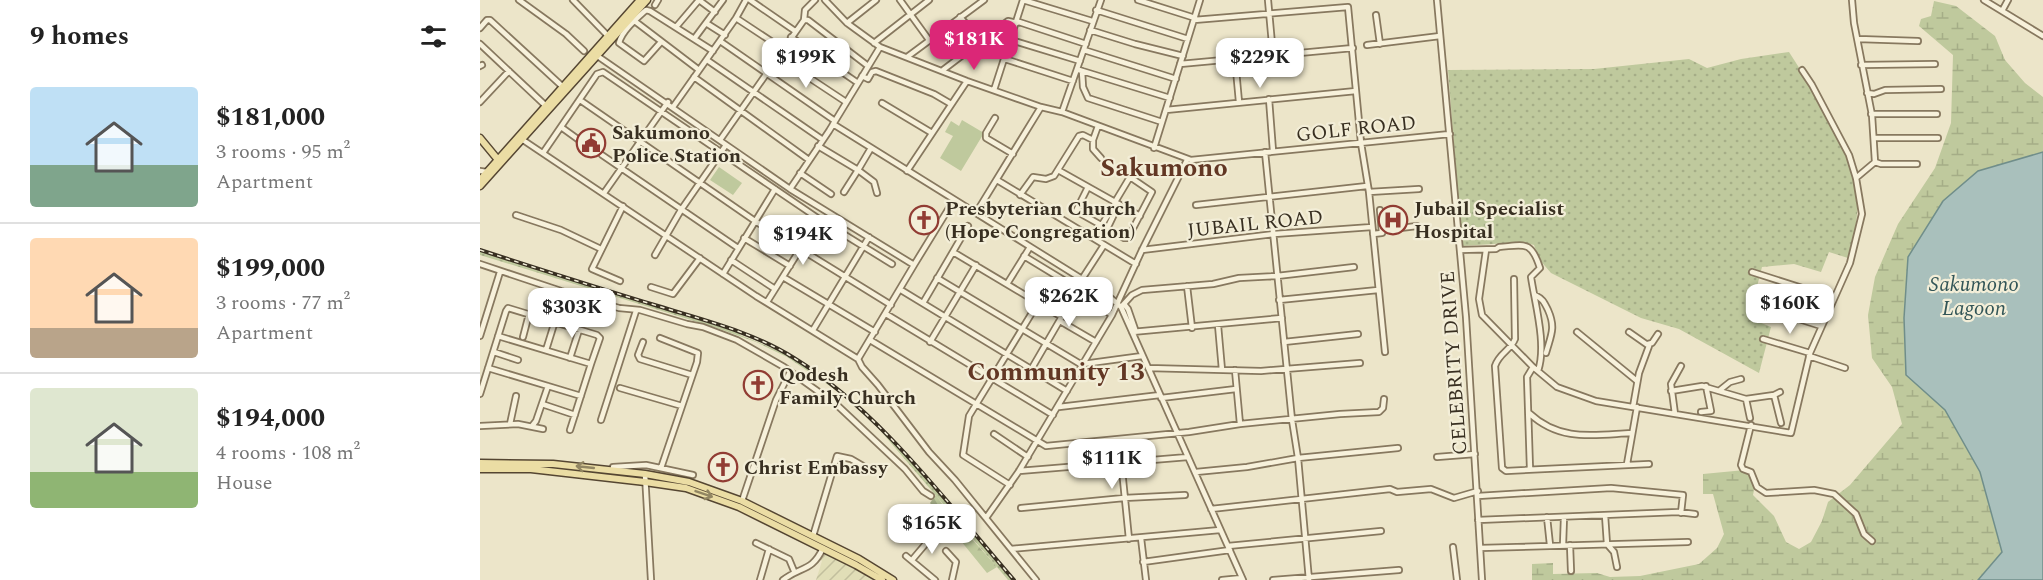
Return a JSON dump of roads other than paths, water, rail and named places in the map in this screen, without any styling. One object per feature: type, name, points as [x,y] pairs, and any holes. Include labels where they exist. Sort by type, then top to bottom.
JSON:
[{"type":"main road","points":[[480,186],[504,153],[563,87],[632,20],[647,0]]},
{"type":"main road","points":[[480,180],[484,171],[498,163],[524,140],[638,1]]},
{"type":"main road","points":[[480,138],[498,163]]},
{"type":"main road","points":[[480,143],[498,163]]},
{"type":"main road","points":[[490,151],[504,153]]},
{"type":"main road","points":[[480,463],[553,464],[645,474],[689,482],[813,536],[859,559],[892,580]]},
{"type":"main road","points":[[480,469],[531,469],[686,488],[741,504],[882,580]]},
{"type":"street","points":[[519,0],[566,34],[584,51]]},
{"type":"street","points":[[573,0],[608,36]]},
{"type":"street","points":[[655,5],[658,0]]},
{"type":"street","points":[[676,27],[699,0],[715,12]]},
{"type":"street","points":[[694,39],[723,0]]},
{"type":"street","points":[[673,106],[748,0],[795,31]]},
{"type":"street","points":[[720,140],[804,20],[805,10],[815,0]]},
{"type":"street","points":[[825,0],[847,23],[880,47],[967,81],[1062,112],[1187,160],[1142,250],[1120,305]]},
{"type":"street","points":[[847,23],[876,0]]},
{"type":"street","points":[[900,0],[929,40]]},
{"type":"street","points":[[874,43],[929,0]]},
{"type":"street","points":[[907,57],[984,0]]},
{"type":"street","points":[[994,90],[1018,22],[1023,0],[1092,21]]},
{"type":"street","points":[[1098,0],[1079,70],[1088,98],[1162,122]]},
{"type":"street","points":[[1138,0],[1194,19],[1348,7]]},
{"type":"street","points":[[1154,147],[1200,0]]},
{"type":"street","points":[[1268,0],[1273,55]]},
{"type":"street","points":[[1347,0],[1385,352]]},
{"type":"street","name":"CELEBRITY DRIVE","points":[[1437,0],[1476,454],[1482,580]]},
{"type":"street","points":[[1852,0],[1861,65],[1871,114],[1875,162]]},
{"type":"street","points":[[1984,0],[2043,36]]},
{"type":"street","points":[[2002,11],[2008,0]]},
{"type":"street","points":[[661,42],[647,60],[639,59],[619,43],[632,20],[645,10],[650,10],[713,51]]},
{"type":"street","points":[[1096,10],[1188,39]]},
{"type":"street","points":[[1376,15],[1380,44]]},
{"type":"street","points":[[960,17],[981,41]]},
{"type":"street","points":[[736,18],[783,49]]},
{"type":"street","points":[[480,28],[490,20],[563,87]]},
{"type":"street","points":[[632,20],[699,70]]},
{"type":"street","points":[[804,20],[808,20],[868,66]]},
{"type":"street","points":[[942,70],[1008,21],[1018,22],[1176,79]]},
{"type":"street","points":[[706,23],[724,35]]},
{"type":"street","points":[[1090,30],[1183,56]]},
{"type":"street","points":[[1367,45],[1440,36]]},
{"type":"street","points":[[791,38],[858,83]]},
{"type":"street","points":[[1857,39],[1918,40]]},
{"type":"street","points":[[1011,40],[1080,61]]},
{"type":"street","points":[[720,41],[871,148],[1106,294],[1120,305],[1134,332],[1142,356],[1196,472],[1242,579],[1222,580]]},
{"type":"street","points":[[480,44],[546,106]]},
{"type":"street","points":[[790,189],[834,123],[880,47]]},
{"type":"street","points":[[1180,64],[1353,48]]},
{"type":"street","points":[[595,54],[668,102],[790,189],[914,265]]},
{"type":"street","points":[[778,57],[846,102]]},
{"type":"street","points":[[1005,59],[1073,81]]},
{"type":"street","points":[[1235,59],[1239,102]]},
{"type":"street","points":[[707,60],[823,140]]},
{"type":"street","points":[[1861,65],[1935,64]]},
{"type":"street","points":[[1062,112],[1079,70]]},
{"type":"street","points":[[1079,70],[1170,98]]},
{"type":"street","points":[[1486,250],[1480,283],[1479,306],[1486,321],[1557,387],[1596,401],[1791,433],[1810,355],[1850,263],[1862,214],[1856,178],[1846,148],[1802,70]]},
{"type":"street","points":[[480,102],[509,71]]},
{"type":"street","points":[[543,153],[597,74],[602,71],[819,219],[892,264]]},
{"type":"street","points":[[862,76],[868,79],[872,72],[876,71],[933,94],[951,104]]},
{"type":"street","points":[[694,77],[809,160]]},
{"type":"street","points":[[907,171],[967,81]]},
{"type":"street","points":[[1867,93],[1874,94],[1885,90],[1941,89]]},
{"type":"street","points":[[1166,110],[1356,91]]},
{"type":"street","points":[[1269,99],[1273,151]]},
{"type":"street","points":[[580,100],[755,221],[891,305]]},
{"type":"street","points":[[604,193],[668,102]]},
{"type":"street","points":[[882,103],[932,133]]},
{"type":"street","points":[[976,213],[1041,107]]},
{"type":"street","points":[[1871,114],[1937,114]]},
{"type":"street","points":[[995,118],[986,133],[986,138],[1013,154]]},
{"type":"street","points":[[1098,126],[1093,140],[1093,149],[1101,158]]},
{"type":"street","points":[[561,127],[579,140]]},
{"type":"street","name":"GOLF ROAD","points":[[1187,160],[1450,134]]},
{"type":"street","points":[[1020,195],[1032,177],[1052,178],[1079,136],[1083,135],[1093,140]]},
{"type":"street","points":[[1874,138],[1938,138]]},
{"type":"street","points":[[524,140],[723,274],[858,359],[862,368],[878,385],[928,452],[955,480],[1036,580]]},
{"type":"street","points":[[655,255],[681,210],[726,145]]},
{"type":"street","points":[[818,146],[858,170],[874,183],[878,193]]},
{"type":"street","points":[[844,192],[871,148]]},
{"type":"street","points":[[1265,152],[1309,579]]},
{"type":"street","points":[[602,155],[738,248]]},
{"type":"street","points":[[1856,178],[1875,162]]},
{"type":"street","points":[[1875,162],[1917,164]]},
{"type":"street","points":[[1058,170],[1140,216]]},
{"type":"street","points":[[800,173],[831,194]]},
{"type":"street","points":[[1089,187],[1076,211],[1101,226],[1124,238],[1128,238],[1152,192],[1133,177],[1129,177],[1107,229]]},
{"type":"street","points":[[997,180],[1136,264]]},
{"type":"street","points":[[723,274],[775,189]]},
{"type":"street","points":[[1196,206],[1368,189],[1419,189]]},
{"type":"street","points":[[1101,226],[1117,203]]},
{"type":"street","points":[[858,359],[949,208],[959,204]]},
{"type":"street","points":[[620,280],[592,269],[623,206]]},
{"type":"street","points":[[1380,210],[1382,233]]},
{"type":"street","points":[[516,215],[561,230],[601,249]]},
{"type":"street","points":[[767,302],[819,219]]},
{"type":"street","points":[[923,303],[968,226]]},
{"type":"street","points":[[1373,234],[1382,233],[1384,230],[1417,226]]},
{"type":"street","name":"JUBAIL ROAD","points":[[1142,250],[1274,234],[1372,227]]},
{"type":"street","points":[[813,330],[869,237]]},
{"type":"street","points":[[744,238],[790,266]]},
{"type":"street","points":[[1082,279],[1104,245]]},
{"type":"street","points":[[1460,250],[1486,250],[1526,245],[1531,248],[1540,268],[1531,277],[1540,336],[1540,363],[1527,377],[1530,469]]},
{"type":"street","points":[[1007,284],[1030,247]]},
{"type":"street","points":[[953,252],[1038,303],[1096,342]]},
{"type":"street","points":[[1024,256],[1070,284]]},
{"type":"street","points":[[651,287],[673,294],[699,258]]},
{"type":"street","points":[[731,260],[776,289]]},
{"type":"street","points":[[480,264],[563,291],[725,334],[760,352],[837,405],[885,449],[923,491],[931,496]]},
{"type":"street","points":[[930,342],[976,265]]},
{"type":"street","points":[[986,518],[1038,441],[1112,315],[1132,295],[1142,290],[1354,267]]},
{"type":"street","points":[[480,336],[500,272]]},
{"type":"street","points":[[1752,273],[1821,294],[1832,300]]},
{"type":"street","points":[[783,277],[875,332]]},
{"type":"street","points":[[937,278],[1083,365],[1142,356]]},
{"type":"street","points":[[1514,279],[1515,333],[1511,346],[1500,355],[1495,366],[1501,466],[1506,471],[1649,464]]},
{"type":"street","points":[[1187,286],[1192,328]]},
{"type":"street","points":[[901,290],[1067,391]]},
{"type":"street","points":[[1279,300],[1378,290]]},
{"type":"street","points":[[545,350],[563,291]]},
{"type":"street","points":[[1032,368],[1073,296],[1077,293],[1112,315]]},
{"type":"street","points":[[1535,296],[1543,300],[1553,321],[1554,327],[1546,353]]},
{"type":"street","points":[[1010,485],[963,455],[968,419],[1038,303]]},
{"type":"street","points":[[480,394],[508,308],[599,336],[570,430]]},
{"type":"street","points":[[601,420],[636,311]]},
{"type":"street","points":[[1780,313],[1821,326]]},
{"type":"street","points":[[523,338],[530,314]]},
{"type":"street","points":[[886,314],[1053,415]]},
{"type":"street","points":[[1134,332],[1282,318]]},
{"type":"street","points":[[1218,325],[1222,370]]},
{"type":"street","points":[[570,358],[579,330]]},
{"type":"street","points":[[1577,332],[1637,381]]},
{"type":"street","points":[[1629,332],[1648,344]]},
{"type":"street","points":[[1284,342],[1358,334]]},
{"type":"street","points":[[1648,344],[1652,343],[1658,334]]},
{"type":"street","points":[[498,336],[591,364]]},
{"type":"street","points":[[660,338],[698,353],[697,362],[661,468]]},
{"type":"street","points":[[1763,339],[1845,368]]},
{"type":"street","points":[[870,340],[1043,445],[1049,446],[1177,434],[1240,424],[1379,412],[1383,408],[1384,399]]},
{"type":"street","points":[[643,342],[638,355],[640,359],[692,375]]},
{"type":"street","points":[[1627,464],[1637,381],[1649,348],[1648,344]]},
{"type":"street","points":[[494,352],[518,360]]},
{"type":"street","points":[[1148,368],[1288,369],[1360,363]]},
{"type":"street","points":[[1675,414],[1671,382],[1681,366]]},
{"type":"street","points":[[488,369],[581,396]]},
{"type":"street","points":[[1235,370],[1240,424]]},
{"type":"street","points":[[741,504],[776,400],[790,372]]},
{"type":"street","points":[[1720,390],[1730,382],[1741,379]]},
{"type":"street","points":[[532,426],[536,421],[548,386]]},
{"type":"street","points":[[1671,391],[1706,386],[1746,399],[1777,394],[1780,423]]},
{"type":"street","points":[[1701,412],[1711,411],[1706,386]]},
{"type":"street","points":[[620,388],[682,406]]},
{"type":"street","points":[[1059,407],[1236,389]]},
{"type":"street","points":[[510,424],[516,396]]},
{"type":"street","points":[[1746,399],[1750,418]]},
{"type":"street","points":[[542,404],[575,415]]},
{"type":"street","points":[[1529,413],[1550,427],[1573,435],[1631,433]]},
{"type":"street","points":[[480,426],[510,424],[543,429]]},
{"type":"street","points":[[1750,425],[1741,465],[1743,470],[1751,472],[1759,490],[1766,493],[1814,490],[1834,494],[1856,514],[1864,534],[1872,541]]},
{"type":"street","points":[[994,434],[1028,456]]},
{"type":"street","points":[[1119,440],[1129,539]]},
{"type":"street","points":[[1196,472],[1247,467],[1298,458],[1398,448]]},
{"type":"street","points":[[1437,457],[1476,454]]},
{"type":"street","points":[[813,536],[837,456],[851,459],[863,466]]},
{"type":"street","points":[[1019,471],[1188,457]]},
{"type":"street","points":[[613,470],[613,467],[636,464],[693,475]]},
{"type":"street","points":[[645,474],[651,580]]},
{"type":"street","points":[[1211,509],[1390,489],[1397,492],[1431,489],[1454,498],[1478,493],[1611,488],[1683,495],[1681,513]]},
{"type":"street","points":[[1021,508],[1124,498],[1185,495]]},
{"type":"street","points":[[1478,520],[1695,514]]},
{"type":"street","points":[[1605,515],[1607,543],[1614,552],[1617,567]]},
{"type":"street","points":[[1547,517],[1550,545]]},
{"type":"street","points":[[1563,545],[1564,517]]},
{"type":"street","points":[[1011,549],[1220,530]]},
{"type":"street","points":[[1143,562],[1229,548],[1381,531]]},
{"type":"street","points":[[912,560],[934,534]]},
{"type":"street","points":[[1141,538],[1146,580]]},
{"type":"street","points":[[1480,548],[1688,542]]},
{"type":"street","points":[[756,543],[789,559],[794,571]]},
{"type":"street","points":[[1570,545],[1571,571]]},
{"type":"street","points":[[1453,547],[1456,580]]},
{"type":"street","points":[[783,580],[794,571],[813,565],[823,548]]},
{"type":"street","points":[[760,580],[769,549]]},
{"type":"street","points":[[946,550],[956,562],[952,580]]},
{"type":"street","points":[[906,556],[935,580]]},
{"type":"street","points":[[1273,580],[1309,579],[1399,570]]},
{"type":"water","name":"Sakumono Lagoon","points":[[2043,152],[2043,580],[1978,580],[2002,552],[1980,472],[1945,410],[1906,375],[1904,318],[1908,257],[1943,201],[1978,171]]},
{"type":"railway","points":[[480,250],[727,328],[762,341],[794,358],[855,404],[884,431],[912,460],[1014,580]]},
{"type":"place","name":"Sakumono Police Station","points":[[591,143]]},
{"type":"place","name":"Presbyterian Church (Hope Congregation)","points":[[924,220]]},
{"type":"place","name":"Jubail Specialist Hospital","points":[[1393,220]]},
{"type":"place","name":"Qodesh Family Church","points":[[758,385]]},
{"type":"place","name":"Christ Embassy","points":[[723,467]]},
{"type":"district","name":"Sakumono","points":[[1164,167]]},
{"type":"district","name":"Community 13","points":[[1056,371]]}]
